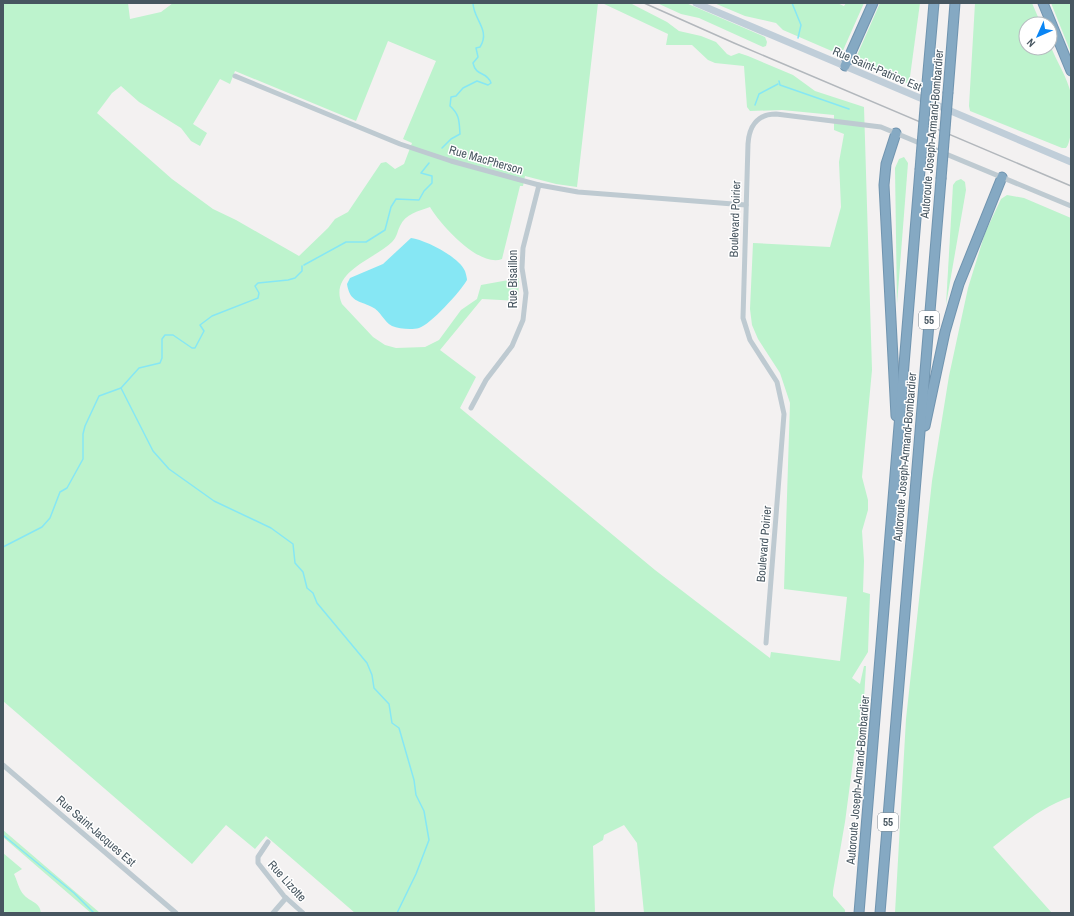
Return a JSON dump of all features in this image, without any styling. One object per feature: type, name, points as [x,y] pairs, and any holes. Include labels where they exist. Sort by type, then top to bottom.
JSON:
[{"type":"highway","points":[[845,66],[873,3]]},
{"type":"highway","name":"Autoroute Joseph-Armand-Bombardier","points":[[859,913],[934,3]]},
{"type":"highway","name":"Autoroute Joseph-Armand-Bombardier","points":[[880,913],[955,3]]},
{"type":"highway","points":[[1043,3],[1071,71]]},
{"type":"highway","points":[[896,133],[888,158],[884,185],[893,386],[898,443]]},
{"type":"highway","points":[[917,460],[943,342],[959,284],[1002,177]]},
{"type":"street","name":"Rue Saint-Patrice Est","points":[[696,3],[1071,162]]},
{"type":"street","name":"Rue MacPherson","points":[[235,76],[400,144],[456,163],[539,185],[578,192],[746,205]]},
{"type":"street","name":"Boulevard Poirier","points":[[766,644],[784,414],[777,382],[752,344],[744,322],[743,305],[749,132],[753,124],[763,116],[776,114],[871,125],[896,133],[1071,206]]},
{"type":"street","name":"Rue Bisaillon","points":[[471,408],[486,380],[512,346],[523,320],[526,293],[521,257],[525,236],[539,185]]},
{"type":"street","name":"Rue Saint-Jacques Est","points":[[3,765],[176,913]]},
{"type":"street","name":"Rue Lizotte","points":[[268,842],[258,857],[258,863],[286,898],[303,913]]},
{"type":"street","points":[[273,913],[286,898]]},
{"type":"green space","points":[[3,3],[128,3],[130,19],[161,12],[173,3],[598,3],[577,187],[556,184],[525,176],[523,186],[520,186],[502,259],[493,260],[482,257],[472,251],[461,243],[442,224],[430,207],[413,214],[402,222],[392,242],[355,267],[347,275],[342,283],[339,293],[342,304],[373,337],[385,345],[396,348],[425,347],[439,340],[461,310],[477,299],[481,285],[519,278],[518,301],[482,299],[440,350],[476,377],[460,408],[655,570],[770,658],[771,652],[840,661],[847,597],[784,589],[790,403],[780,373],[758,339],[752,325],[750,309],[753,243],[830,247],[841,207],[839,162],[844,134],[834,130],[834,115],[782,110],[750,111],[747,107],[744,66],[715,63],[708,60],[692,45],[666,45],[668,34],[602,3],[630,3],[667,22],[679,31],[701,36],[716,42],[727,54],[731,56],[739,53],[748,56],[793,75],[815,91],[864,107],[872,370],[862,477],[868,500],[868,510],[862,531],[864,561],[863,592],[870,594],[868,652],[852,678],[860,684],[864,666],[866,666],[862,733],[854,754],[845,822],[833,891],[833,896],[845,910],[845,913],[644,913],[637,843],[624,825],[604,835],[603,840],[593,846],[595,913],[355,913],[266,836],[255,849],[226,825],[192,864],[3,701]],"holes":[[[388,41],[436,61],[403,139],[412,143],[404,164],[395,169],[386,162],[381,163],[348,212],[335,219],[328,228],[299,256],[236,220],[213,209],[172,179],[97,113],[112,93],[121,86],[139,102],[181,128],[191,141],[200,146],[207,133],[193,124],[220,79],[230,84],[235,71],[356,121]]]},
{"type":"green space","points":[[657,3],[686,3],[765,37],[767,42],[766,46],[763,47],[699,18],[681,14]]},
{"type":"green space","points":[[714,3],[837,3],[844,6],[846,3],[864,3],[841,55],[783,30],[776,23],[745,16]]},
{"type":"green space","points":[[880,3],[920,3],[909,84],[855,60]]},
{"type":"green space","points":[[975,3],[1032,3],[1038,16],[1018,16],[1018,56],[1055,56],[1065,76],[1071,94],[1071,130],[1066,148],[1062,148],[970,111],[969,106]]},
{"type":"green space","points":[[1051,3],[1071,3],[1071,53],[1058,20],[1058,16],[1056,16]]},
{"type":"green space","points":[[904,157],[908,163],[897,304],[895,168],[899,159]]},
{"type":"green space","points":[[961,179],[965,182],[966,190],[946,305],[953,185],[956,181]]},
{"type":"green space","points":[[1007,195],[1024,198],[1071,218],[1071,797],[1040,812],[993,847],[1052,913],[895,913],[906,719],[932,481],[949,376],[968,288],[985,233],[1001,199]]},
{"type":"green space","points":[[3,830],[100,913],[91,913],[3,837]]},
{"type":"green space","points":[[3,853],[22,869],[14,874],[19,888],[26,897],[37,904],[41,913],[3,913]]},
{"type":"water","points":[[411,238],[425,242],[456,260],[465,271],[467,280],[452,299],[430,321],[424,326],[416,329],[392,326],[378,311],[355,300],[348,290],[347,284],[350,278],[383,264]]},
{"type":"waterway","points":[[442,148],[451,139],[460,134],[457,115],[450,106],[451,97],[456,96],[463,88],[477,81],[488,85],[491,83],[487,77],[474,67],[473,63],[478,57],[476,48],[480,47],[484,35],[473,3]]},
{"type":"waterway","points":[[792,3],[801,25],[798,38]]},
{"type":"waterway","points":[[779,81],[780,85],[849,109]]},
{"type":"waterway","points":[[755,105],[759,94],[778,84]]},
{"type":"waterway","points":[[304,265],[346,242],[366,242],[385,230],[391,207],[396,199],[419,200],[424,191],[432,183],[432,176],[421,173],[429,163]]},
{"type":"waterway","points":[[3,547],[42,527],[50,518],[60,492],[67,488],[83,459],[83,434],[85,426],[99,396],[121,388],[139,368],[160,363],[162,358],[162,339],[165,335],[173,335],[192,348],[195,348],[204,331],[200,325],[212,316],[258,298],[259,293],[255,286],[258,283],[295,278],[302,271],[302,266]]},
{"type":"waterway","points":[[121,388],[153,451],[169,469],[214,501],[271,528],[293,544],[295,563],[303,572],[307,588],[313,593],[317,603],[367,663],[372,675],[374,688],[389,704],[392,723],[399,728],[414,780],[416,795],[424,811],[429,840],[416,874],[397,913]]},
{"type":"waterway","points":[[3,835],[74,893],[94,913]]},
{"type":"railway","points":[[644,3],[734,43],[1071,186]]}]
